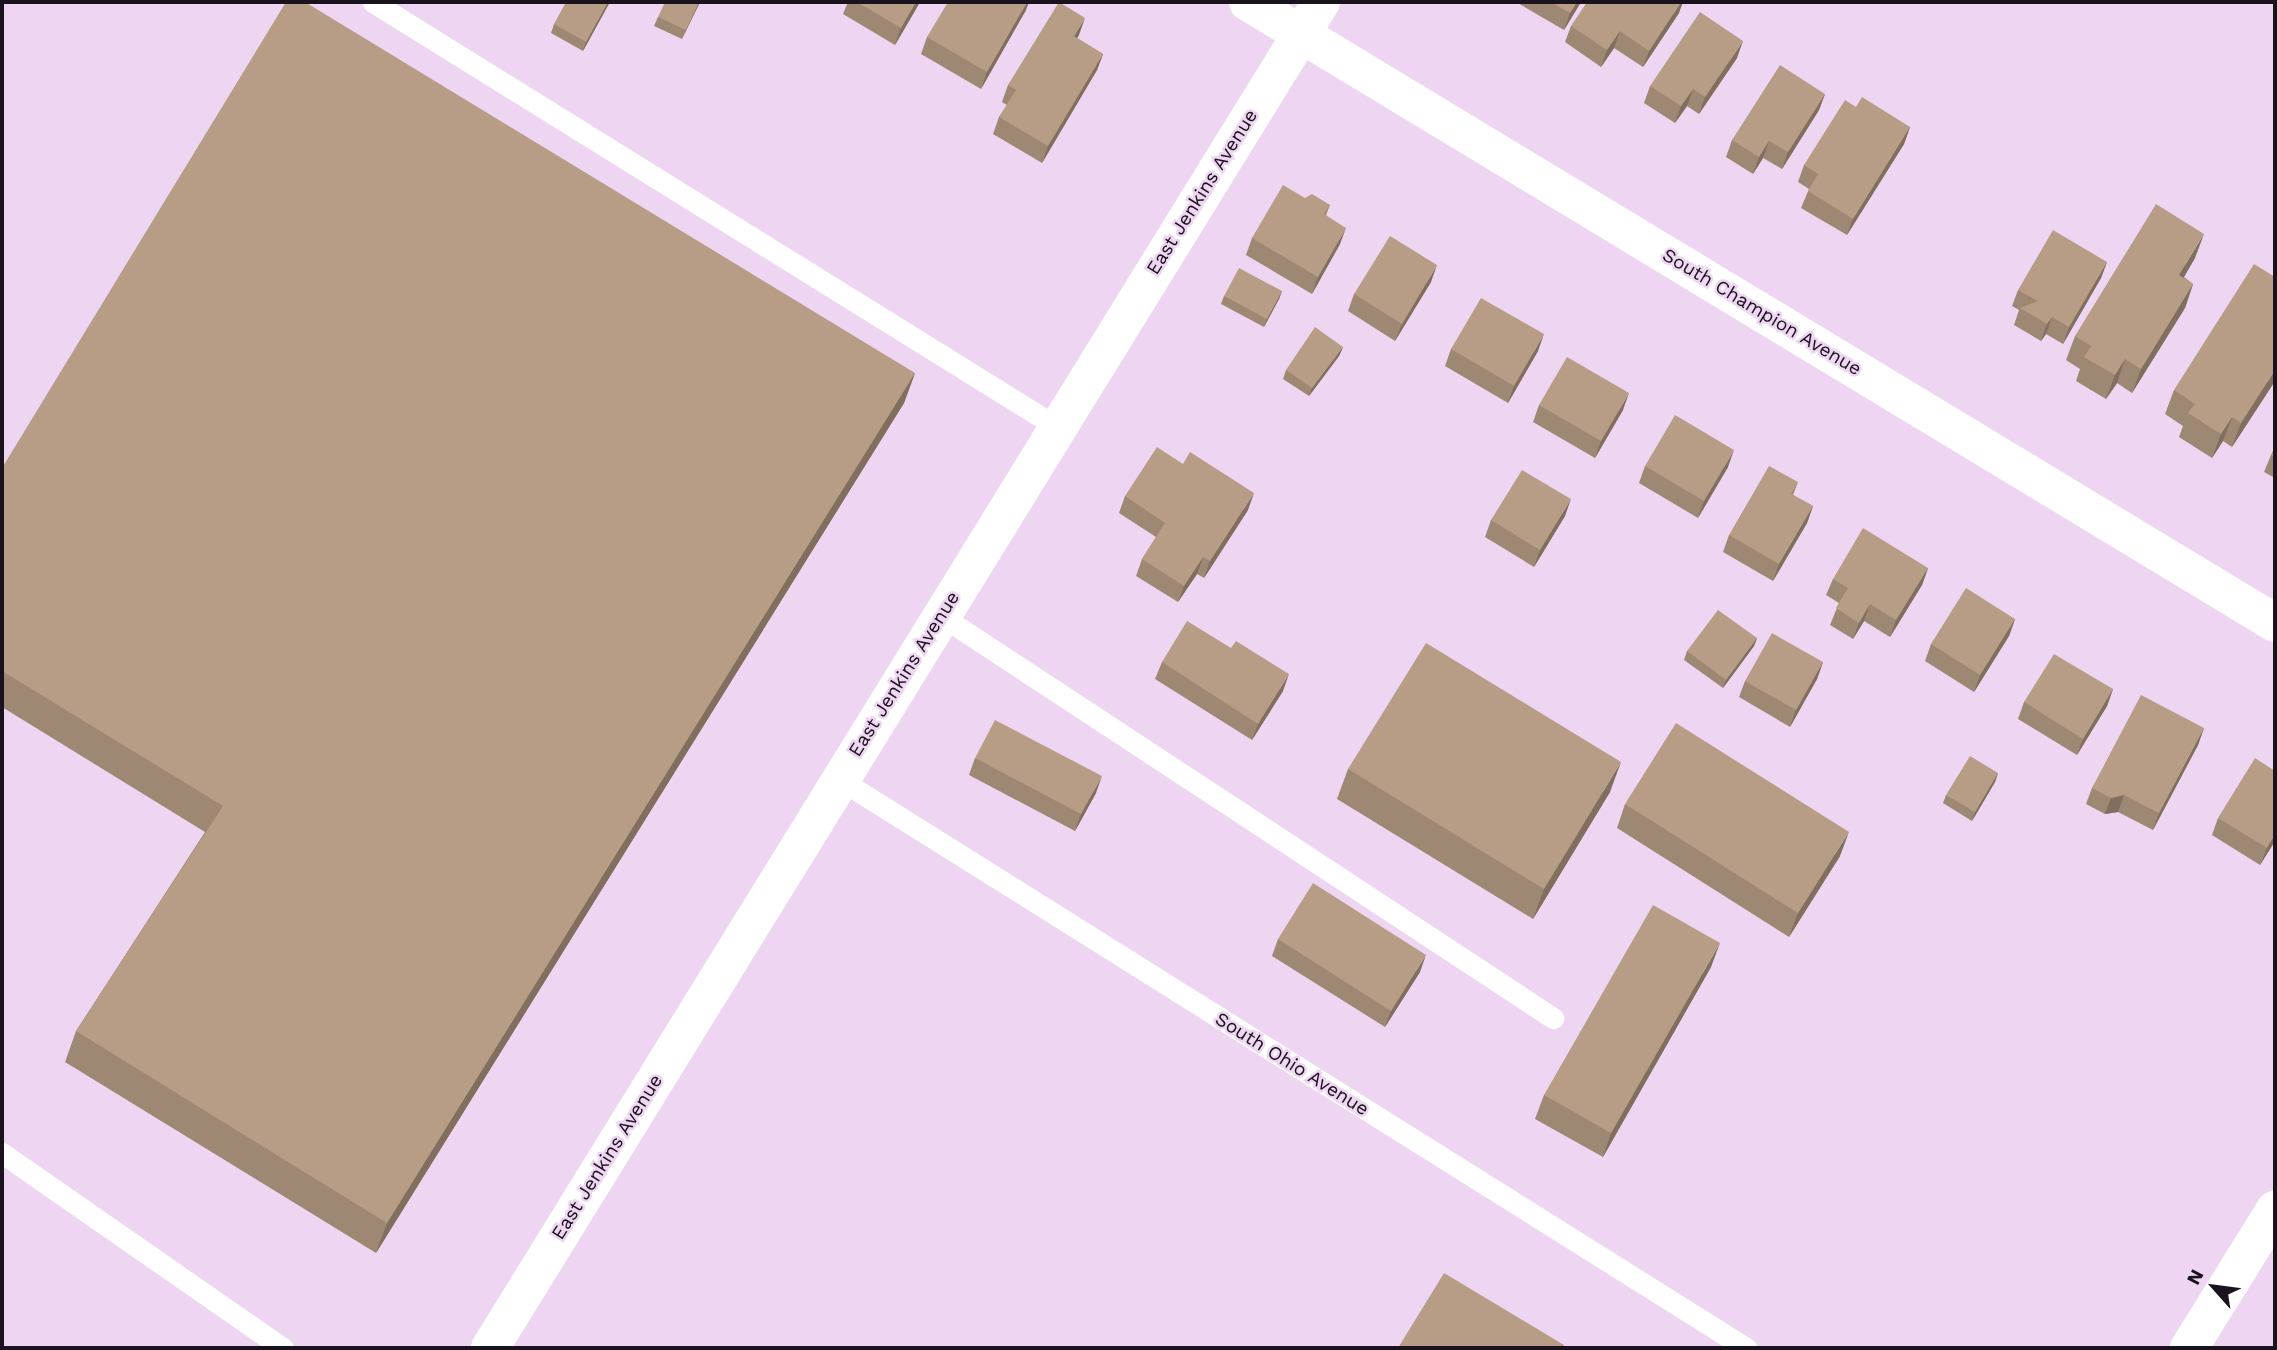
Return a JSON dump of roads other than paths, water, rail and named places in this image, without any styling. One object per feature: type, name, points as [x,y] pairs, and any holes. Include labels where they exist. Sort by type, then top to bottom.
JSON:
[{"type":"street","name":"South Champion Avenue","points":[[1248,2],[2275,623]]},
{"type":"street","name":"East Jenkins Avenue","points":[[490,1348],[940,615],[1321,2]]},
{"type":"street","points":[[2189,1348],[2275,1209]]},
{"type":"lane","points":[[373,2],[1057,426]]},
{"type":"lane","points":[[940,615],[1553,1018]]},
{"type":"lane","name":"South Ohio Avenue","points":[[839,779],[1746,1348]]},
{"type":"lane","points":[[2,1153],[282,1348]]}]
